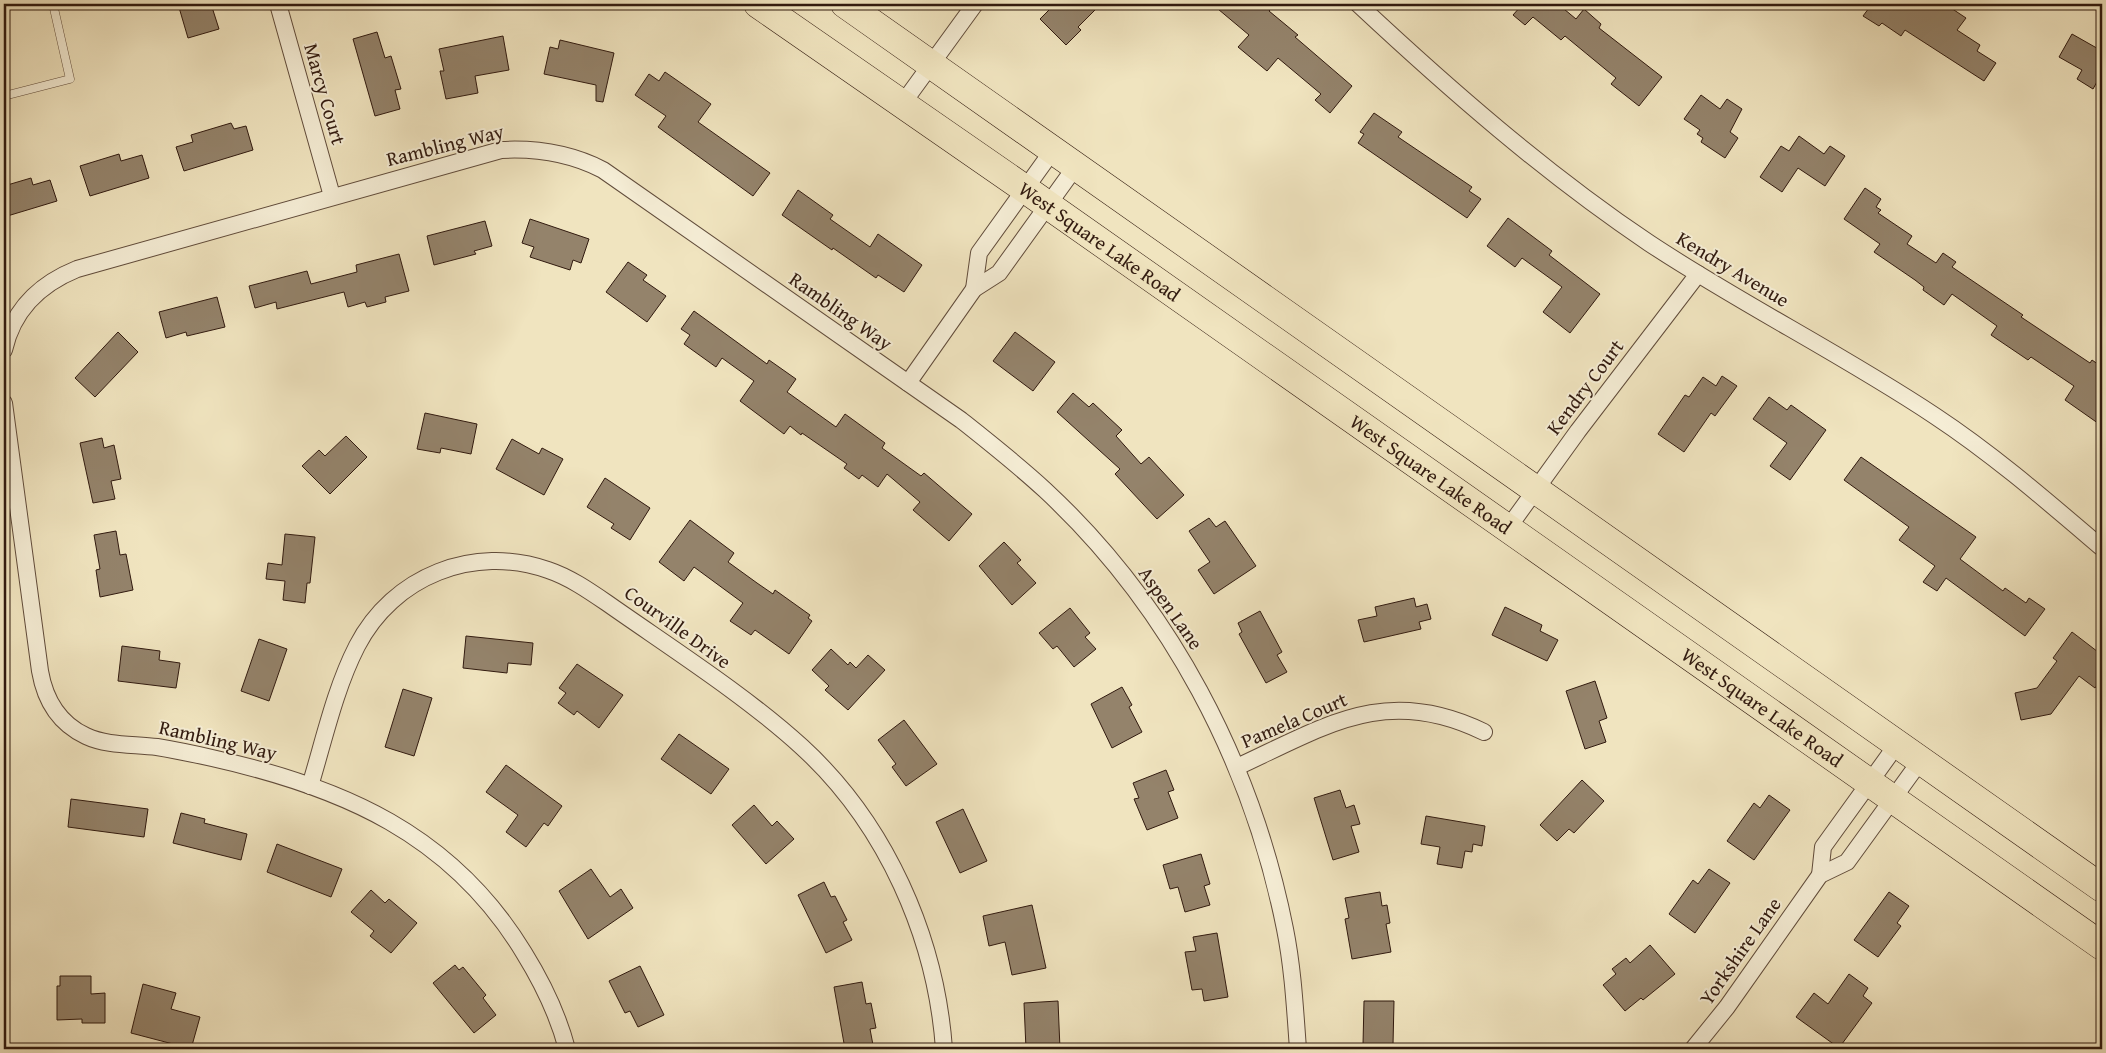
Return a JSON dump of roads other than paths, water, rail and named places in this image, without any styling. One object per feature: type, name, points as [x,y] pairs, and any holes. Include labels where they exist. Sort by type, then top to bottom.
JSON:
[{"type":"highway","name":"West Square Lake Road","points":[[758,4],[1048,204],[2102,946]]},
{"type":"highway","points":[[845,4],[2102,888]]},
{"type":"street","name":"Marcy Court","points":[[278,4],[332,196]]},
{"type":"street","points":[[903,103],[975,4]]},
{"type":"street","name":"Kendry Avenue","points":[[1358,4],[1487,119],[1547,168],[1612,217],[1698,274],[1941,420],[2002,464],[2102,548]]},
{"type":"street","name":"Rambling Way","points":[[4,350],[13,322],[23,308],[34,295],[59,276],[96,263],[501,150],[540,150],[588,162],[622,181],[908,383]]},
{"type":"street","points":[[974,289],[979,253],[1053,150]]},
{"type":"street","points":[[908,383],[974,289],[999,273],[1076,166]]},
{"type":"street","name":"Kendry Court","points":[[1508,528],[1698,274]]},
{"type":"street","name":"Aspen Lane","points":[[908,383],[1004,454],[1046,491],[1090,536],[1126,579],[1164,631],[1201,693],[1237,767],[1272,870],[1285,930],[1293,985],[1298,1049]]},
{"type":"street","name":"Rambling Way","points":[[4,403],[41,679],[47,698],[58,716],[77,731],[98,740],[194,754],[236,763],[310,786],[375,812],[403,828],[434,850],[471,883],[502,918],[531,964],[547,996],[567,1049]]},
{"type":"street","name":"Courville Drive","points":[[310,786],[349,664],[367,630],[385,606],[424,576],[484,560],[504,560],[548,570],[582,586],[770,720],[802,748],[848,798],[888,859],[912,910],[934,982],[944,1049]]},
{"type":"street","name":"Pamela Court","points":[[1237,767],[1337,721],[1374,711],[1402,709],[1438,714],[1484,732]]},
{"type":"street","name":"Yorkshire Lane","points":[[1692,1049],[1727,1007],[1820,875],[1823,847],[1898,743]]},
{"type":"street","name":"Yorkshire Lane","points":[[1820,875],[1847,862],[1921,760]]},
{"type":"lane","points":[[4,96],[70,79],[53,4]]}]
